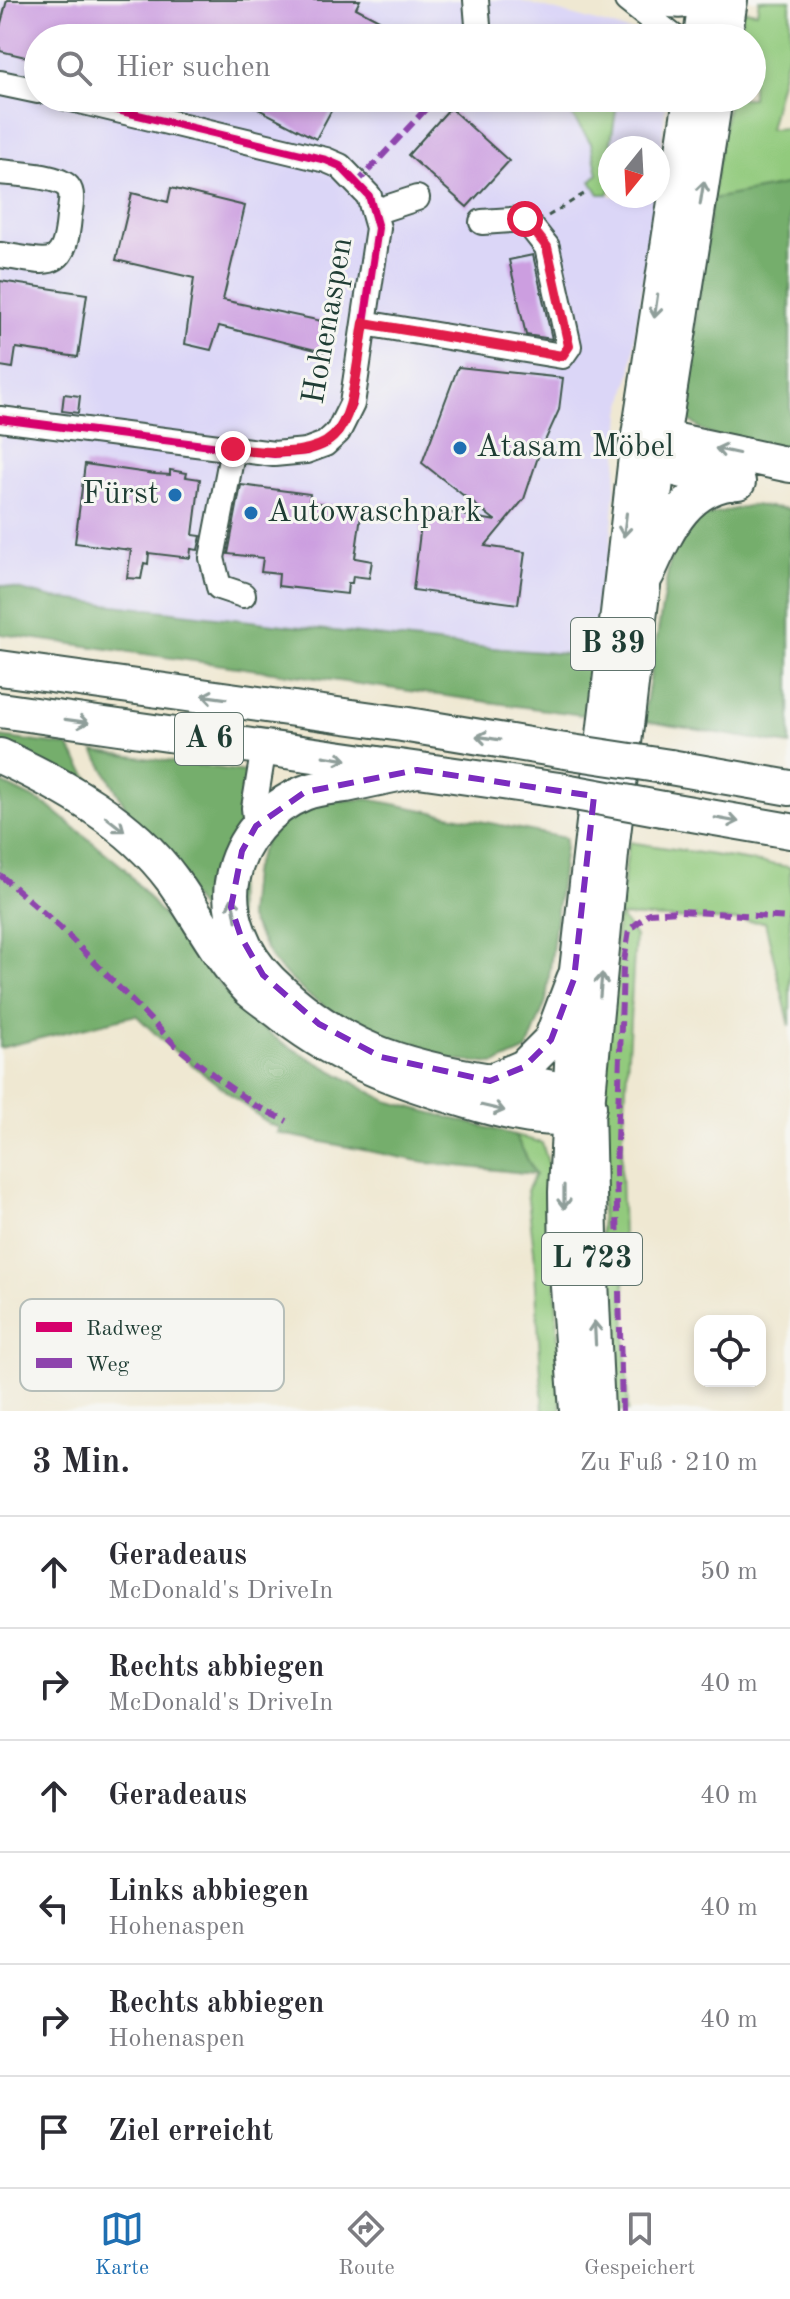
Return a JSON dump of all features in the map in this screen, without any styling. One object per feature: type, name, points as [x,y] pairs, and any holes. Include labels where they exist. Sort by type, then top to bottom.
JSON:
[{"type":"highway","points":[[653,450],[790,465]]},
{"type":"highway","points":[[653,450],[731,483]]},
{"type":"highway","points":[[647,574],[668,527],[704,490],[731,483],[790,480]]},
{"type":"highway","name":"A 6","points":[[0,668],[371,719],[790,788]]},
{"type":"highway","name":"A 6","points":[[0,710],[559,790],[790,831]]},
{"type":"highway","points":[[0,756],[72,793],[116,824],[170,876],[225,958],[250,989],[331,1049],[374,1071],[492,1108],[574,1106]]},
{"type":"highway","points":[[417,770],[305,792],[282,805],[256,826],[232,877],[231,907],[250,957],[263,975],[295,1006],[319,1024],[381,1057],[490,1081],[574,1106]]},
{"type":"highway","points":[[490,1081],[524,1067],[551,1040],[574,979]]},
{"type":"main road","name":"B 39","points":[[594,1063],[617,818],[647,574],[653,450],[688,112]]},
{"type":"main road","name":"B 39","points":[[574,979],[653,450],[714,112]]},
{"type":"main road","name":"L 723","points":[[574,979],[574,1106],[565,1273],[575,1411]]},
{"type":"main road","name":"L 723","points":[[594,1063],[574,1106],[593,1280],[599,1411]]},
{"type":"street","points":[[476,0],[478,24]]},
{"type":"street","points":[[627,0],[657,24]]},
{"type":"street","points":[[652,0],[675,7],[692,5],[717,8]]},
{"type":"street","points":[[0,83],[24,88]]},
{"type":"street","name":"Hohenaspen","points":[[0,419],[274,454],[306,451],[325,444],[338,432],[352,404],[378,228],[369,196],[340,166],[326,160],[125,112]]},
{"type":"street","points":[[0,172],[55,179],[67,186],[71,195],[67,244],[59,256],[50,261],[0,255]]},
{"type":"street","points":[[374,212],[417,198]]},
{"type":"street","points":[[364,323],[562,356],[569,346],[547,247],[525,219],[482,222]]},
{"type":"street","points":[[233,449],[212,558],[219,587],[243,595]]},
{"type":"street","points":[[256,826],[254,808],[264,747]]},
{"type":"path","points":[[531,226],[587,192]]},
{"type":"highlighted area","points":[[417,770],[594,796],[574,979],[551,1040],[524,1067],[490,1081],[381,1057],[319,1024],[263,975],[241,937],[231,907],[242,851],[256,826],[305,792]]},
{"type":"shaded area","points":[[0,0],[517,0],[604,24],[24,24],[24,112],[665,112],[662,136],[598,136],[598,208],[654,208],[632,368],[621,413],[602,657],[445,644],[54,598],[0,585]]},
{"type":"green space","points":[[759,0],[790,0],[790,44],[769,129],[790,128],[790,184],[712,199],[727,112],[766,112],[766,24],[741,24],[743,10],[757,12]]},
{"type":"green space","points":[[570,112],[616,112],[612,136],[598,136],[598,174],[591,143]]},
{"type":"green space","points":[[598,174],[598,192],[591,181]]},
{"type":"green space","points":[[790,184],[790,453],[717,437],[693,423],[683,412],[712,199]]},
{"type":"green space","points":[[752,505],[790,509],[790,745],[643,721],[671,553],[697,518]]},
{"type":"green space","points":[[0,585],[54,598],[445,644],[602,657],[589,716],[0,634]]},
{"type":"green space","points":[[0,737],[68,746],[101,797],[0,748]]},
{"type":"green space","points":[[94,751],[247,772],[247,788],[236,837],[237,954],[143,838]]},
{"type":"green space","points":[[0,782],[47,805],[124,868],[244,1013],[282,1043],[387,1101],[515,1135],[535,1174],[429,1163],[277,1133],[280,1128],[269,1124],[168,1046],[136,1015],[0,1048]]},
{"type":"green space","points":[[368,799],[566,838],[546,1001],[527,1050],[495,1064],[438,1059],[351,1023],[305,993],[274,963],[248,917],[252,873],[265,841],[291,816],[331,801]]},
{"type":"green space","points":[[629,842],[790,867],[790,1026],[765,922],[620,916],[635,936],[621,1171],[628,1411],[609,1411],[600,1265],[606,1067],[615,941]]},
{"type":"green space","points":[[515,1135],[542,1143],[551,1172],[561,1411],[543,1411],[534,1251],[527,1191],[535,1174]]},
{"type":"building","points":[[7,0],[360,0],[356,8],[379,20],[377,24],[24,24],[24,57],[0,51],[0,27]]},
{"type":"building","points":[[264,112],[330,112],[316,139]]},
{"type":"building","points":[[446,112],[454,112],[509,161],[467,207],[408,155]]},
{"type":"building","points":[[171,188],[245,206],[223,300],[331,323],[324,352],[219,326],[211,350],[185,344],[194,278],[116,260],[132,193],[168,202]]},
{"type":"building","points":[[533,255],[552,339],[526,335],[509,260]]},
{"type":"building","points":[[0,281],[87,294],[78,357],[16,348],[13,368],[0,366]]},
{"type":"building","points":[[458,367],[563,378],[559,410],[539,454],[524,499],[485,546],[525,552],[518,604],[413,590],[423,508],[496,521],[422,463]]},
{"type":"building","points":[[64,394],[80,396],[78,413],[62,411]]},
{"type":"building","points":[[85,464],[155,474],[170,475],[170,470],[200,479],[193,535],[201,536],[198,550],[191,549],[190,558],[149,553],[141,579],[127,578],[131,550],[75,543]]},
{"type":"building","points":[[241,485],[310,494],[309,502],[362,508],[355,558],[372,561],[369,578],[353,576],[352,583],[348,583],[347,594],[278,586],[279,574],[261,572],[263,558],[228,554]]},
{"type":"marked path","points":[[356,184],[423,112]]},
{"type":"marked path","points":[[0,875],[60,927],[176,1046],[256,1106],[287,1121]]},
{"type":"marked path","points":[[622,1411],[616,1171],[623,968],[629,930],[649,913],[680,911],[790,918]]},
{"type":"cycle path","points":[[0,419],[274,454],[306,451],[325,444],[338,432],[352,404],[378,228],[369,196],[340,166],[326,160],[125,112]]},
{"type":"place","name":"Atasam Möbel","points":[[460,448]]},
{"type":"place","name":"Fürst","points":[[175,495]]},
{"type":"place","name":"Autowaschpark","points":[[251,513]]},
{"type":"route","points":[[233,449],[274,454],[306,451],[325,444],[338,432],[350,413],[364,323],[562,356],[569,346],[547,247],[525,219]]}]
